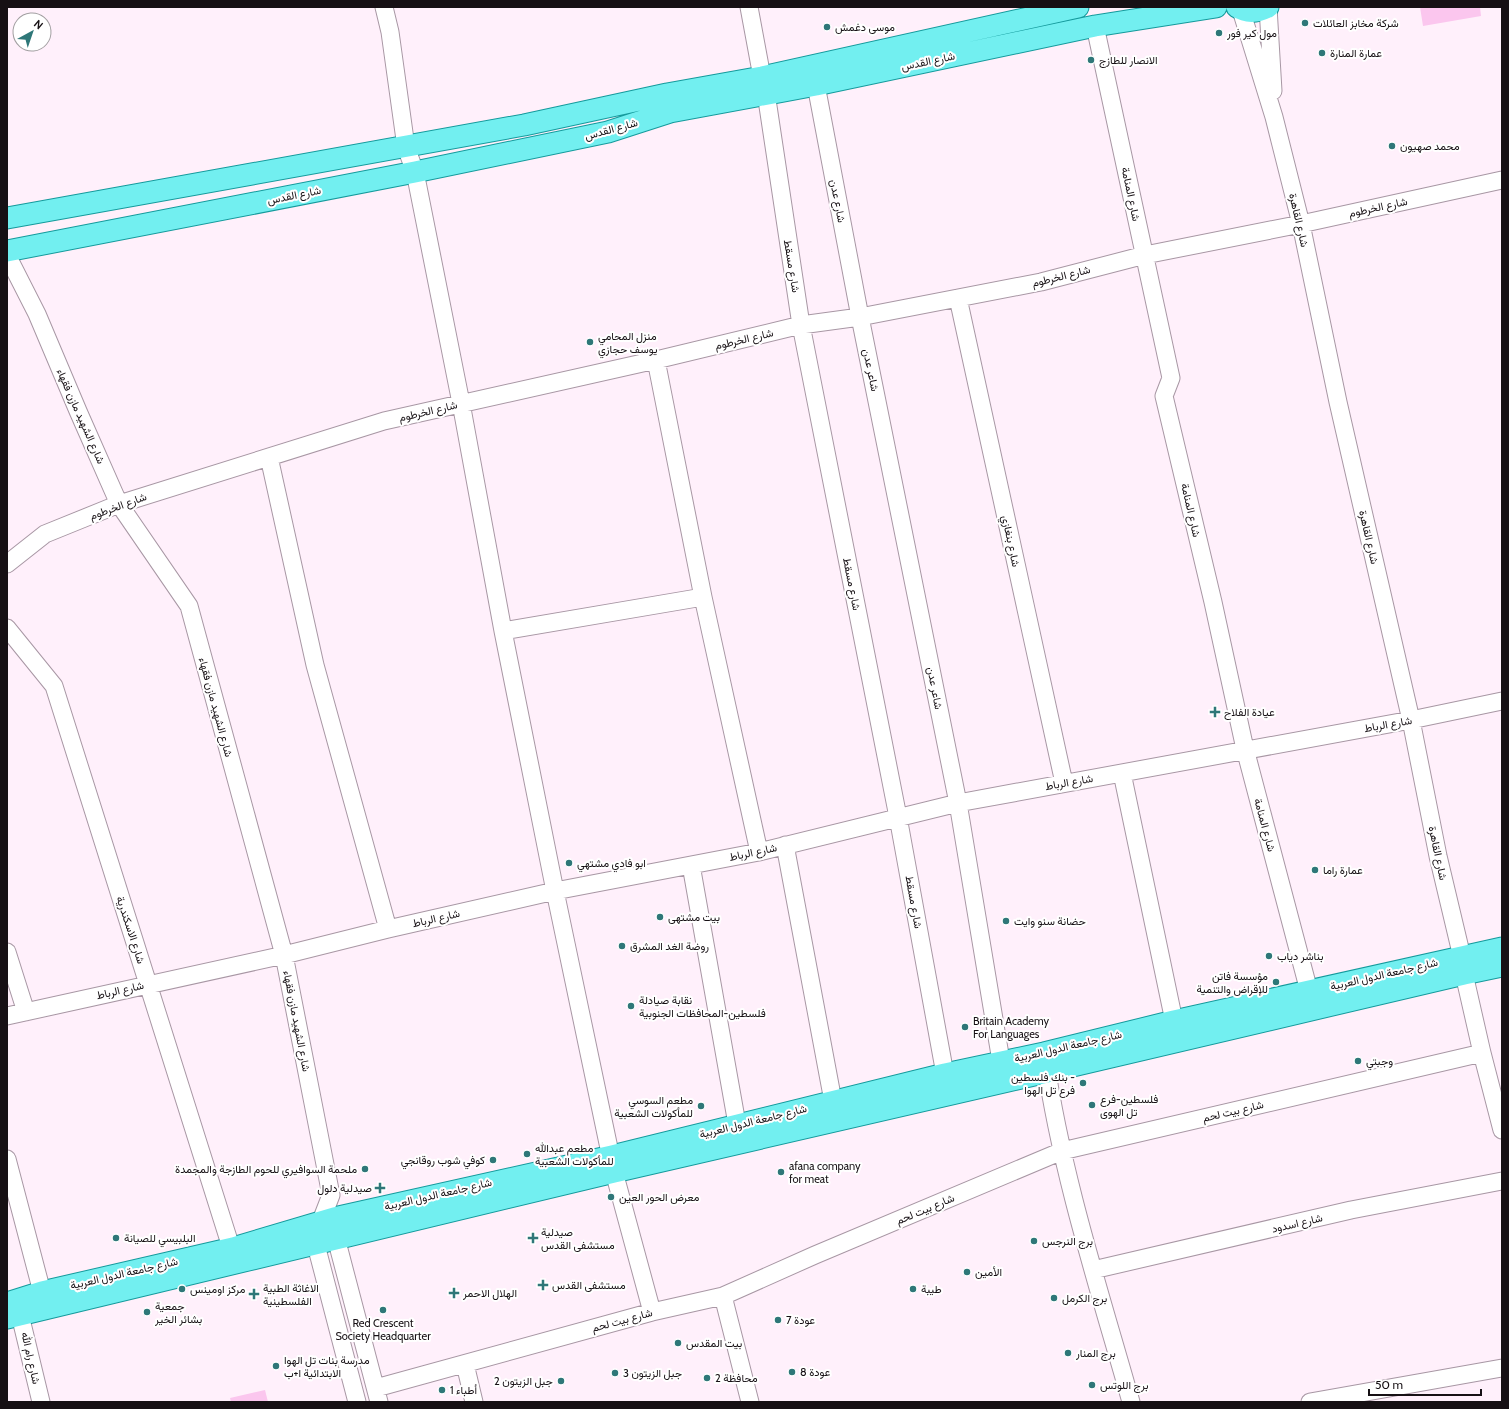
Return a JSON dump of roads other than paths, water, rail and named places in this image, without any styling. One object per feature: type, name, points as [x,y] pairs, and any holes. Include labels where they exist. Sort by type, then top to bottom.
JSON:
[{"type":"main road","name":"شارع القدس","points":[[7,251],[415,172],[608,132],[670,112],[764,85],[1078,7]]},
{"type":"main road","name":"شارع القدس","points":[[7,218],[524,126],[667,94],[764,85],[816,85],[1095,26],[1216,7]]},
{"type":"main road","points":[[1239,8],[1250,12],[1260,11],[1268,7]]},
{"type":"main road","name":"شارع جامعة الدول العربية","points":[[12,1312],[42,1292],[323,1227],[613,1164],[1463,965],[1502,948]]},
{"type":"main road","name":"شارع جامعة الدول العربية","points":[[323,1227],[336,1238],[613,1164],[737,1124],[1001,1061],[1045,1063],[1174,1021],[1309,991],[1463,965],[1502,966]]},
{"type":"main road","name":"شارع جامعة الدول العربية","points":[[12,1312],[323,1227]]},
{"type":"street","points":[[384,7],[390,32],[406,147],[415,172],[461,404],[503,631],[555,891],[613,1164],[652,1312]]},
{"type":"street","name":"شارع مسقط","points":[[749,7],[764,85],[801,325],[898,817],[946,1074]]},
{"type":"street","name":"شارع القاهرة","points":[[1268,7],[1274,117]]},
{"type":"street","name":"شارع القاهرة","points":[[1239,8],[1274,117],[1301,224],[1338,402],[1411,720],[1438,856],[1482,1053],[1502,1130]]},
{"type":"street","name":"شارع المنامة","points":[[1095,26],[1171,378],[1164,396],[1213,602],[1245,749],[1309,991]]},
{"type":"street","name":"شارع عدن","points":[[816,85],[860,317]]},
{"type":"street","name":"شارع الخرطوم","points":[[7,564],[45,534],[119,504],[384,421],[656,360],[801,325],[860,317],[1041,282],[1145,255],[1301,224],[1502,180]]},
{"type":"street","name":"شارع الشهيد مازن فقهاء","points":[[7,254],[37,314],[119,504],[189,606],[284,955],[331,1195],[323,1227],[357,1402]]},
{"type":"street","name":"شارع بنغازي","points":[[958,298],[1064,783]]},
{"type":"street","name":"شاعر عدن","points":[[860,317],[958,803],[1001,1061]]},
{"type":"street","points":[[656,360],[703,597],[759,852]]},
{"type":"street","points":[[269,456],[316,665],[388,929]]},
{"type":"street","points":[[503,631],[703,597]]},
{"type":"street","name":"شارع الاسكندرية","points":[[7,628],[54,686],[230,1244]]},
{"type":"street","name":"شارع الرباط","points":[[7,1016],[284,955],[388,929],[555,891],[759,852],[958,803],[1245,749],[1411,720],[1502,701]]},
{"type":"street","points":[[1122,772],[1174,1021]]},
{"type":"street","points":[[785,845],[833,1101]]},
{"type":"street","points":[[690,865],[737,1124]]},
{"type":"street","points":[[7,952],[26,1012]]},
{"type":"street","name":"شارع بيت لحم","points":[[377,1395],[465,1364],[652,1312],[723,1296],[815,1255],[1062,1151],[1482,1053]]},
{"type":"street","points":[[1045,1063],[1062,1151],[1093,1270],[1131,1402]]},
{"type":"street","points":[[7,1159],[42,1292]]},
{"type":"street","name":"شارع اسدود","points":[[1093,1270],[1351,1210],[1502,1181]]},
{"type":"street","points":[[336,1238],[377,1395]]},
{"type":"street","points":[[723,1296],[750,1402]]},
{"type":"street","name":"شارع رام الله","points":[[12,1312],[41,1402]]},
{"type":"street","points":[[465,1364],[474,1402]]},
{"type":"street","points":[[1310,1402],[1502,1368]]},
{"type":"place","name":"شركة مخابز العائلات","points":[[1305,23]]},
{"type":"place","name":"موسى دغمش","points":[[827,27]]},
{"type":"place","name":"مول كير فور","points":[[1219,33]]},
{"type":"place","name":"عمارة المنارة","points":[[1322,53]]},
{"type":"place","name":"الانصار للطازج","points":[[1091,60]]},
{"type":"place","name":"محمد صهيون","points":[[1392,146]]},
{"type":"place","name":"منزل المحامي يوسف حجازي","points":[[590,342]]},
{"type":"place","name":"عيادة الفلاح","points":[[1215,712]]},
{"type":"place","name":"ابو فادي مشتهي","points":[[569,863]]},
{"type":"place","name":"عمارة راما","points":[[1315,870]]},
{"type":"place","name":"بيت مشتهى","points":[[660,917]]},
{"type":"place","name":"حضانة سنو وايت","points":[[1006,921]]},
{"type":"place","name":"روضة الغد المشرق","points":[[622,946]]},
{"type":"place","name":"بناشر دياب","points":[[1269,956]]},
{"type":"place","name":"مؤسسة فاتن للإقراض والتنمية","points":[[1276,982]]},
{"type":"place","name":"نقابة صيادلة فلسطين-المحافظات الجنوبية","points":[[631,1006]]},
{"type":"place","name":"Britain Academy For Languages","points":[[965,1027]]},
{"type":"place","name":"وجبتي","points":[[1358,1061]]},
{"type":"place","name":"بنك فلسطين - فرع تل الهوا","points":[[1083,1083]]},
{"type":"place","name":"فلسطين-فرع تل الهوى","points":[[1092,1105]]},
{"type":"place","name":"مطعم السوسي للمأكولات الشعبية","points":[[701,1106]]},
{"type":"place","name":"مطعم عبدالله للمأكولات الشعبية","points":[[527,1154]]},
{"type":"place","name":"كوفي شوب روقانجي","points":[[493,1160]]},
{"type":"place","name":"ملحمة السوافيري للحوم الطازجة والمجمدة","points":[[365,1169]]},
{"type":"place","name":"afana company for meat","points":[[781,1172]]},
{"type":"place","name":"صيدلية دلول","points":[[380,1188]]},
{"type":"place","name":"معرض الحور العين","points":[[611,1197]]},
{"type":"place","name":"البلبيسي للصيانة","points":[[116,1238]]},
{"type":"place","name":"صيدلية مستشفى القدس","points":[[533,1238]]},
{"type":"place","name":"برج النرجس","points":[[1034,1241]]},
{"type":"place","name":"الأمين","points":[[967,1272]]},
{"type":"place","name":"مستشفى القدس","points":[[543,1285]]},
{"type":"place","name":"مركز اومينس","points":[[182,1289]]},
{"type":"place","name":"طيبة","points":[[913,1289]]},
{"type":"place","name":"الهلال الاحمر","points":[[454,1293]]},
{"type":"place","name":"الاغاثة الطبية الفلسطينية","points":[[254,1294]]},
{"type":"place","name":"برج الكرمل","points":[[1054,1298]]},
{"type":"place","name":"Red Crescent Society Headquarter","points":[[383,1310]]},
{"type":"place","name":"جمعية بشائر الخير","points":[[147,1312]]},
{"type":"place","name":"عودة 7","points":[[778,1320]]},
{"type":"place","name":"بيت المقدس","points":[[678,1343]]},
{"type":"place","name":"برج المنار","points":[[1068,1353]]},
{"type":"place","name":"مدرسة بنات تل الهوا الابتدائية ا+ب","points":[[276,1366]]},
{"type":"place","name":"عودة 8","points":[[792,1372]]},
{"type":"place","name":"جبل الزيتون 3","points":[[615,1373]]},
{"type":"place","name":"محافظة 2","points":[[707,1378]]},
{"type":"place","name":"جبل الزيتون 2","points":[[561,1381]]},
{"type":"place","name":"برج اللوتس","points":[[1092,1385]]},
{"type":"place","name":"أطباء 1","points":[[442,1390]]}]
